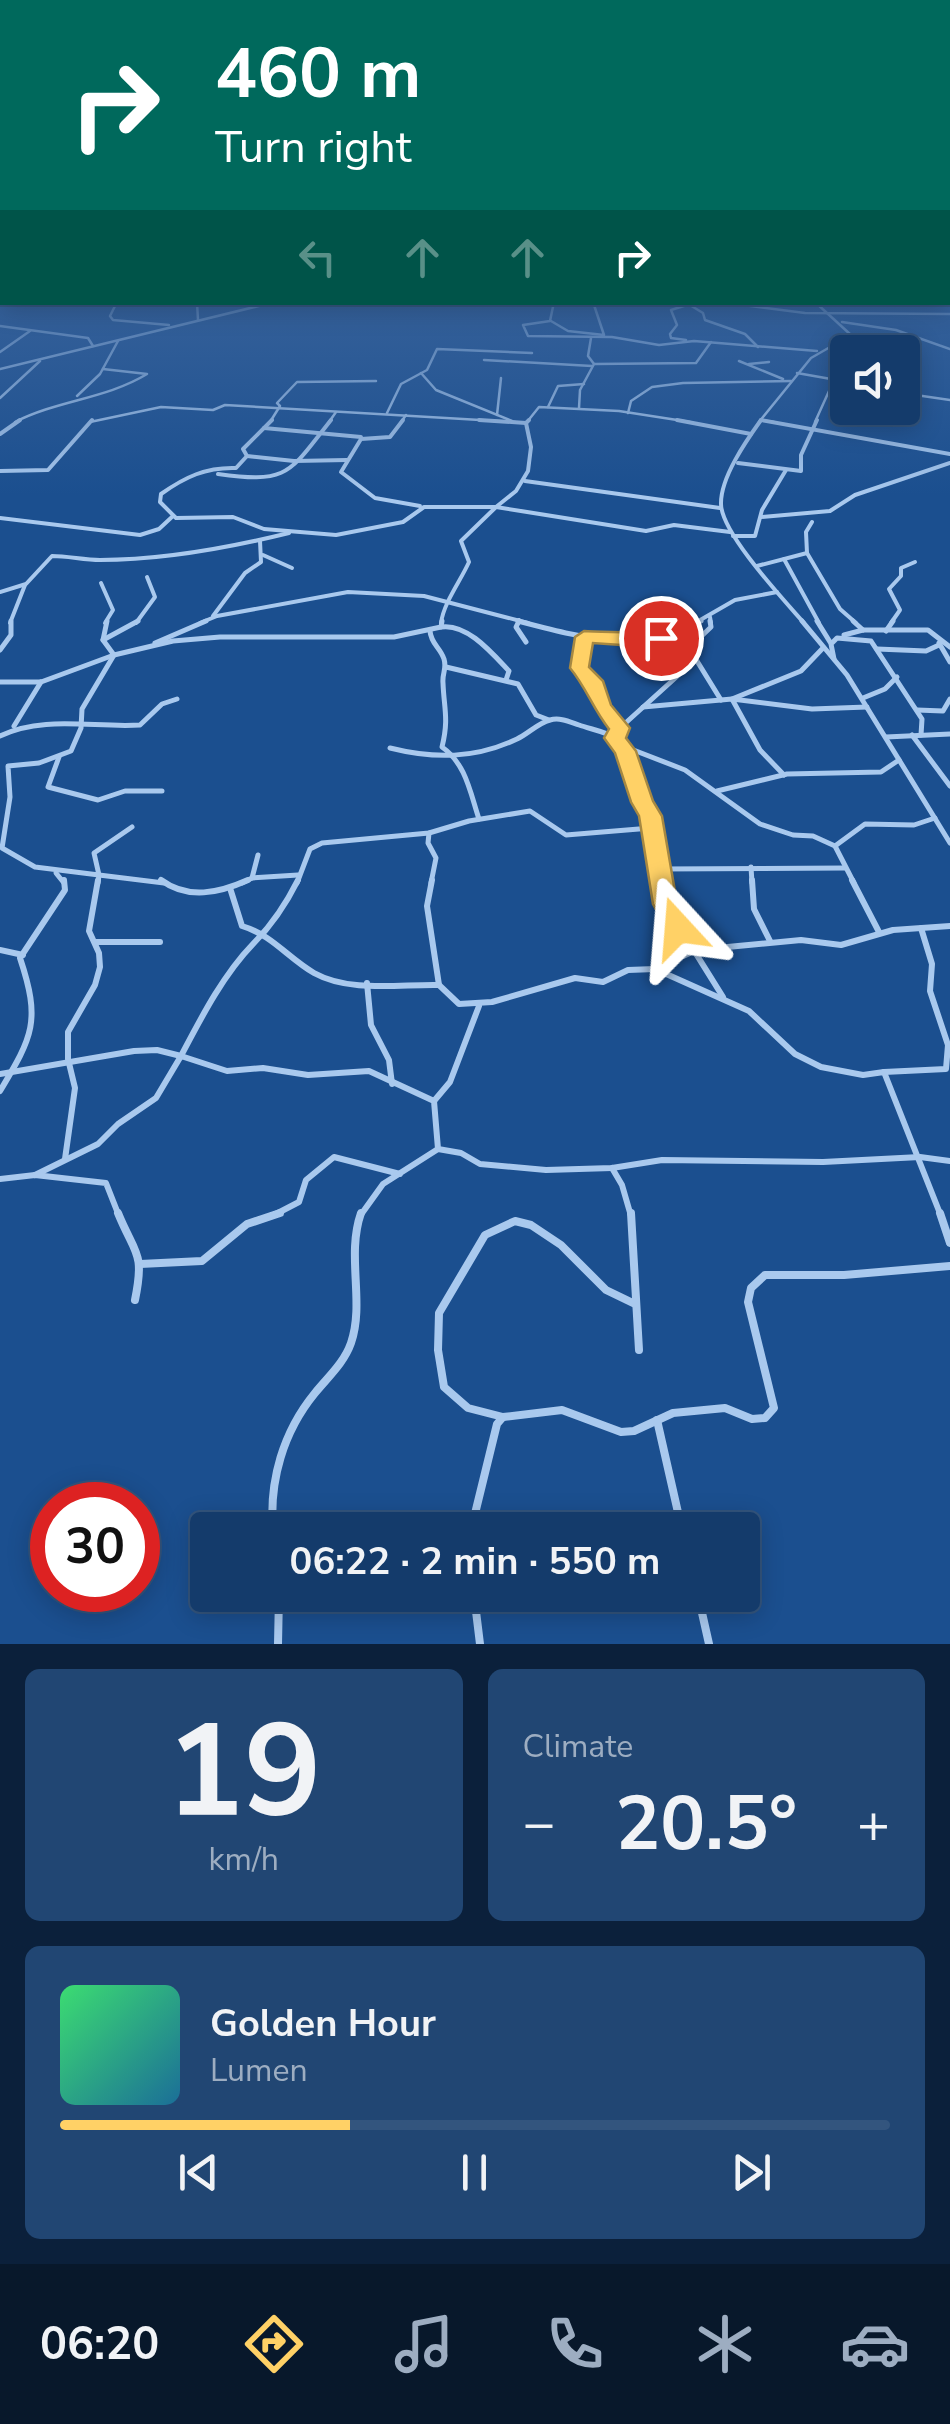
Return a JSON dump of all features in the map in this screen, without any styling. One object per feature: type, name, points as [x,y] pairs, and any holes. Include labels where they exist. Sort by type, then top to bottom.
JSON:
[{"type":"street","points":[[90,342],[93,346]]},
{"type":"street","points":[[0,368],[114,342]]},
{"type":"street","points":[[75,398],[103,369],[118,342]]},
{"type":"street","points":[[533,342],[535,360]]},
{"type":"street","points":[[590,342],[588,356],[593,365]]},
{"type":"street","points":[[637,342],[659,345],[688,342]]},
{"type":"street","points":[[707,342],[820,351]]},
{"type":"street","points":[[484,360],[593,365],[696,363],[712,342]]},
{"type":"street","points":[[753,342],[758,346]]},
{"type":"street","points":[[837,342],[820,351],[789,380],[751,434],[722,491],[720,508],[731,534],[862,698],[950,844]]},
{"type":"street","points":[[388,413],[402,384],[426,370],[437,350],[532,353]]},
{"type":"street","points":[[0,398],[42,358]]},
{"type":"street","points":[[739,361],[764,374],[789,380]]},
{"type":"street","points":[[749,364],[769,362]]},
{"type":"street","points":[[579,408],[593,365]]},
{"type":"street","points":[[0,434],[25,414],[107,392],[146,374],[103,369]]},
{"type":"street","points":[[420,373],[436,390],[515,423]]},
{"type":"street","points":[[797,374],[830,379]]},
{"type":"street","points":[[497,415],[501,378]]},
{"type":"street","points":[[628,413],[631,401],[652,387],[789,380]]},
{"type":"street","points":[[280,406],[277,403],[284,392],[297,382],[376,381]]},
{"type":"street","points":[[548,407],[558,386],[584,384]]},
{"type":"street","points":[[737,463],[800,471],[802,455],[830,389]]},
{"type":"street","points":[[920,395],[950,400]]},
{"type":"street","points":[[0,471],[48,470],[85,424],[106,416],[160,407],[213,410],[225,405],[280,406],[526,424]]},
{"type":"street","points":[[246,456],[243,449],[247,442],[264,428],[280,406]]},
{"type":"street","points":[[526,424],[536,408],[579,408],[751,434]]},
{"type":"street","points":[[218,474],[267,481],[283,478],[304,458],[337,412]]},
{"type":"street","points":[[264,428],[390,437],[406,415]]},
{"type":"street","points":[[761,420],[950,454]]},
{"type":"street","points":[[441,626],[443,608],[469,562],[460,541],[525,480],[532,453],[532,434],[526,424]]},
{"type":"street","points":[[365,438],[341,472],[360,489],[386,501],[496,508],[646,531],[674,525],[755,536],[760,517],[786,470]]},
{"type":"street","points":[[246,456],[294,461],[346,460]]},
{"type":"street","points":[[173,516],[160,502],[162,494],[185,476],[207,466],[236,468],[246,456]]},
{"type":"street","points":[[760,517],[824,513],[855,495],[950,463]]},
{"type":"street","points":[[525,480],[720,508]]},
{"type":"street","points":[[0,518],[140,534],[159,529],[173,516],[234,517],[264,529],[336,536],[395,525],[424,506]]},
{"type":"street","points":[[812,522],[806,532],[807,553],[840,609],[863,630]]},
{"type":"street","points":[[0,650],[12,634],[10,624],[26,584],[52,556],[94,560],[136,554],[168,556],[260,542],[293,532]]},
{"type":"street","points":[[260,542],[258,550],[263,555],[292,568]]},
{"type":"street","points":[[757,566],[807,553]]},
{"type":"street","points":[[211,618],[263,555]]},
{"type":"street","points":[[784,559],[785,571],[831,644],[834,662]]},
{"type":"street","points":[[886,631],[900,610],[889,589],[901,576],[901,568],[915,562]]},
{"type":"street","points":[[102,640],[126,632],[155,597],[147,577]]},
{"type":"street","points":[[101,583],[113,610],[102,640],[114,656]]},
{"type":"street","points":[[0,592],[26,584]]},
{"type":"street","points":[[0,682],[41,682],[148,646],[211,618],[348,592],[406,594],[449,601],[584,637],[636,641],[661,638],[710,617],[735,600],[777,592]]},
{"type":"street","points":[[710,617],[711,627],[690,648],[694,661],[722,700]]},
{"type":"street","points":[[519,620],[516,628],[526,642]]},
{"type":"street","points":[[148,646],[213,637],[388,637],[441,626],[462,629],[484,651],[505,664],[509,672],[506,680]]},
{"type":"street","points":[[831,644],[836,638],[863,630],[934,632],[950,662]]},
{"type":"street","points":[[430,631],[431,642],[442,653],[446,667],[442,678],[449,718],[442,747],[456,757],[479,820]]},
{"type":"street","points":[[584,637],[580,668],[593,681],[602,707],[620,728]]},
{"type":"street","points":[[836,638],[864,638],[878,650],[922,719],[921,735]]},
{"type":"street","points":[[939,643],[950,647]]},
{"type":"street","points":[[878,650],[926,652],[939,643]]},
{"type":"street","points":[[732,699],[801,671],[823,648]]},
{"type":"street","points":[[0,764],[8,766],[71,752],[81,728],[82,709],[114,656]]},
{"type":"street","points":[[694,661],[620,728],[616,741],[634,771],[652,828],[665,904],[725,999]]},
{"type":"street","points":[[446,667],[518,684],[536,715],[550,720],[572,720],[679,767],[760,824],[794,835],[813,836],[835,846],[879,932]]},
{"type":"street","points":[[862,698],[884,689],[897,677]]},
{"type":"street","points":[[0,736],[14,726],[41,682]]},
{"type":"street","points":[[14,726],[140,725],[162,704],[176,699]]},
{"type":"street","points":[[732,699],[742,724],[770,766],[784,775]]},
{"type":"street","points":[[642,707],[732,699],[812,708],[867,707]]},
{"type":"street","points":[[917,710],[942,710],[950,700]]},
{"type":"street","points":[[390,748],[418,755],[470,756],[517,739],[550,720]]},
{"type":"street","points":[[886,737],[950,734]]},
{"type":"street","points":[[912,736],[950,786]]},
{"type":"street","points":[[58,757],[58,768],[48,787],[60,792],[98,800],[125,792],[162,791]]},
{"type":"street","points":[[716,791],[784,775],[881,772],[900,760]]},
{"type":"street","points":[[8,766],[12,783],[2,842],[3,853],[16,861],[54,871],[161,880],[173,889],[200,894],[230,888],[252,878],[298,875]]},
{"type":"street","points":[[35,1176],[98,1144],[156,1098],[204,1012],[254,943],[266,934],[297,883],[310,850],[322,844],[429,833],[530,811],[566,835],[652,828]]},
{"type":"street","points":[[835,846],[865,824],[914,825],[935,818]]},
{"type":"street","points":[[65,1159],[75,1088],[68,1032],[95,984],[100,967],[89,931],[99,875],[94,852],[115,842],[132,826]]},
{"type":"street","points":[[429,833],[428,843],[436,858],[426,906],[438,958],[438,985]]},
{"type":"street","points":[[252,878],[258,855]]},
{"type":"street","points":[[751,866],[754,910],[770,942]]},
{"type":"street","points":[[660,868],[845,868]]},
{"type":"street","points":[[0,1091],[4,1073],[26,1046],[31,1023],[34,1000],[20,958],[50,906],[65,890],[64,880],[54,871]]},
{"type":"street","points":[[230,888],[242,926],[266,934],[318,976],[349,984],[438,985],[460,1004],[478,1004],[576,978],[603,982],[628,970],[655,969],[692,952],[801,940],[836,945],[879,932],[950,926]]},
{"type":"street","points":[[655,969],[750,1011],[795,1054],[820,1068],[863,1075],[948,1069],[948,1045],[930,991],[932,964],[921,928]]},
{"type":"street","points":[[94,942],[160,942]]},
{"type":"street","points":[[0,950],[23,955]]},
{"type":"street","points":[[367,983],[371,1025],[389,1060],[392,1084]]},
{"type":"street","points":[[438,1149],[434,1101],[450,1082],[478,1004]]},
{"type":"street","points":[[4,1073],[135,1049],[164,1049],[227,1071],[369,1071],[434,1101]]},
{"type":"street","points":[[884,1072],[950,1243]]},
{"type":"street","points":[[272,1512],[270,1491],[278,1463],[308,1402],[346,1356],[354,1334],[352,1256],[368,1200],[438,1149],[461,1154],[480,1164],[546,1170],[612,1168],[662,1160],[824,1162],[920,1157],[950,1162]]},
{"type":"street","points":[[140,1264],[202,1261],[247,1224],[288,1211],[298,1202],[306,1180],[334,1157],[400,1174]]},
{"type":"street","points":[[612,1168],[624,1183],[634,1237],[640,1350]]},
{"type":"street","points":[[0,1179],[35,1176],[106,1183],[124,1228],[139,1250],[136,1300]]},
{"type":"street","points":[[635,1304],[606,1290],[561,1245],[531,1225],[500,1225],[485,1235],[439,1313],[438,1350],[444,1387],[468,1408],[502,1417],[562,1410],[621,1432],[634,1432],[674,1413],[725,1408],[752,1419],[765,1418],[774,1408],[748,1302],[751,1288],[765,1275],[844,1275],[950,1266]]},
{"type":"street","points":[[476,1512],[502,1417]]},
{"type":"street","points":[[657,1420],[678,1512]]},
{"type":"street","points":[[278,1644],[279,1612]]},
{"type":"street","points":[[476,1612],[480,1644]]},
{"type":"street","points":[[702,1612],[709,1644]]},
{"type":"route","points":[[661,638],[636,641],[584,637],[580,668],[593,681],[602,707],[620,728],[615,738],[634,771],[650,816],[665,904],[678,928]]}]
